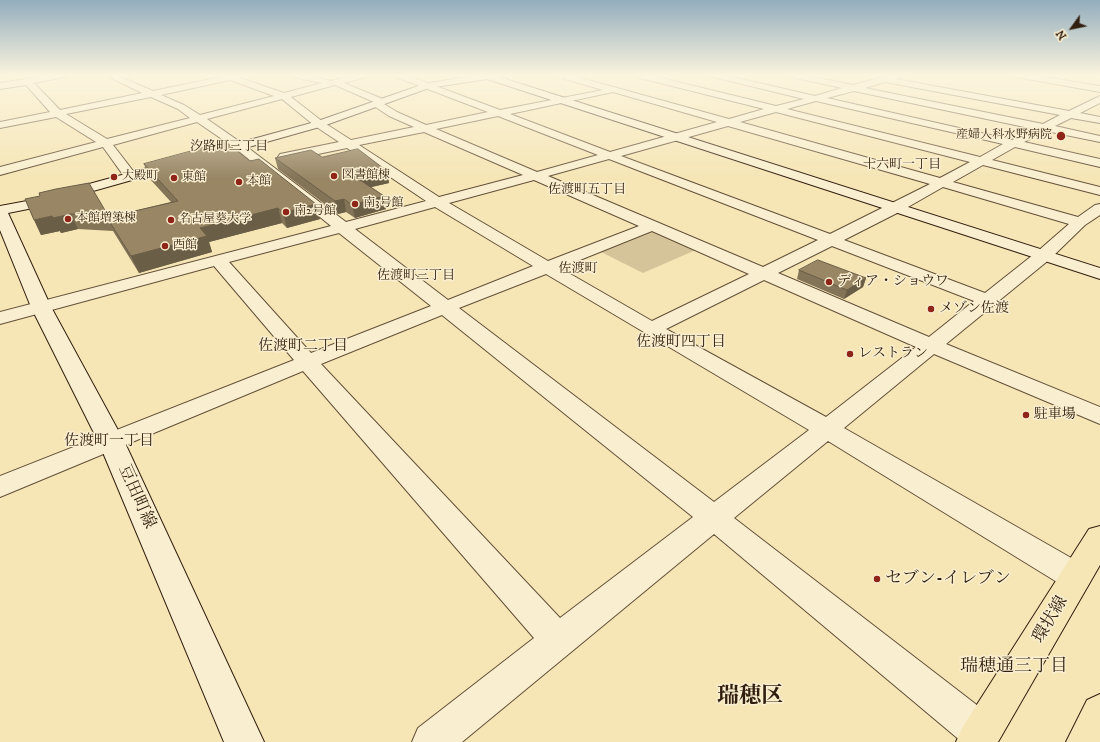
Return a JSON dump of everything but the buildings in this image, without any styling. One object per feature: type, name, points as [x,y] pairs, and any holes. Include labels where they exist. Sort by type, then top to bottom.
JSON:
[{"type":"main road","name":"環状線","points":[[979,738],[1100,538]]},
{"type":"main road","points":[[1086,742],[1100,713]]},
{"type":"street","points":[[54,110],[107,144],[131,176]]},
{"type":"street","points":[[0,125],[74,110]]},
{"type":"street","points":[[185,110],[259,162],[714,518],[979,738]]},
{"type":"street","points":[[0,171],[234,110]]},
{"type":"street","points":[[301,110],[319,124],[437,202],[651,329],[827,429],[1076,577]]},
{"type":"street","points":[[0,211],[28,205],[319,124],[361,110]]},
{"type":"street","points":[[388,110],[394,114],[424,128],[651,226],[1100,416]]},
{"type":"street","points":[[489,110],[988,300]]},
{"type":"street","points":[[259,162],[515,110]]},
{"type":"street","points":[[592,110],[1100,274]]},
{"type":"street","points":[[685,110],[941,182],[1090,215]]},
{"type":"street","points":[[0,318],[535,176],[774,110]]},
{"type":"street","points":[[778,110],[1100,191]]},
{"type":"street","points":[[866,110],[1100,163]]},
{"type":"street","points":[[958,110],[1100,139]]},
{"type":"street","points":[[1048,110],[1100,120]]},
{"type":"street","points":[[651,329],[896,208],[1014,143],[1047,128],[1081,110]]},
{"type":"street","name":"豆田町線","points":[[0,211],[41,307],[112,443],[244,742]]},
{"type":"street","points":[[432,742],[558,640],[827,429],[1044,255],[1090,215]]},
{"type":"street","points":[[0,487],[112,443],[307,362],[651,226]]},
{"type":"street","points":[[218,261],[558,640]]},
{"type":"shaded area","points":[[653,229],[698,249],[643,273],[599,251]]},
{"type":"place","name":"産婦人科水野病院","points":[[1061,136]]},
{"type":"place","name":"図書館棟","points":[[334,176]]},
{"type":"place","name":"大殿町","points":[[114,177]]},
{"type":"place","name":"東館","points":[[174,178]]},
{"type":"place","name":"本館","points":[[239,182]]},
{"type":"place","name":"南3号館","points":[[355,204]]},
{"type":"place","name":"南2号館","points":[[286,212]]},
{"type":"place","name":"本館増築棟","points":[[68,219]]},
{"type":"place","name":"名古屋葵大学","points":[[171,220]]},
{"type":"place","name":"西館","points":[[165,246]]},
{"type":"place","name":"ディア・ショウワ","points":[[829,282]]},
{"type":"place","name":"メゾン佐渡","points":[[931,309]]},
{"type":"place","name":"レストラン","points":[[850,354]]},
{"type":"place","name":"駐車場","points":[[1026,415]]},
{"type":"place","name":"セブン-イレブン","points":[[877,579]]},
{"type":"district","name":"汐路町三丁目","points":[[229,147]]},
{"type":"district","name":"十六町一丁目","points":[[902,165]]},
{"type":"district","name":"佐渡町五丁目","points":[[587,190]]},
{"type":"district","name":"佐渡町","points":[[578,269]]},
{"type":"district","name":"佐渡町三丁目","points":[[416,276]]},
{"type":"district","name":"佐渡町四丁目","points":[[681,343]]},
{"type":"district","name":"佐渡町二丁目","points":[[303,347]]},
{"type":"district","name":"佐渡町一丁目","points":[[109,442]]},
{"type":"district","name":"瑞穂通三丁目","points":[[1014,667]]},
{"type":"district","name":"瑞穂区","points":[[750,697]]}]
